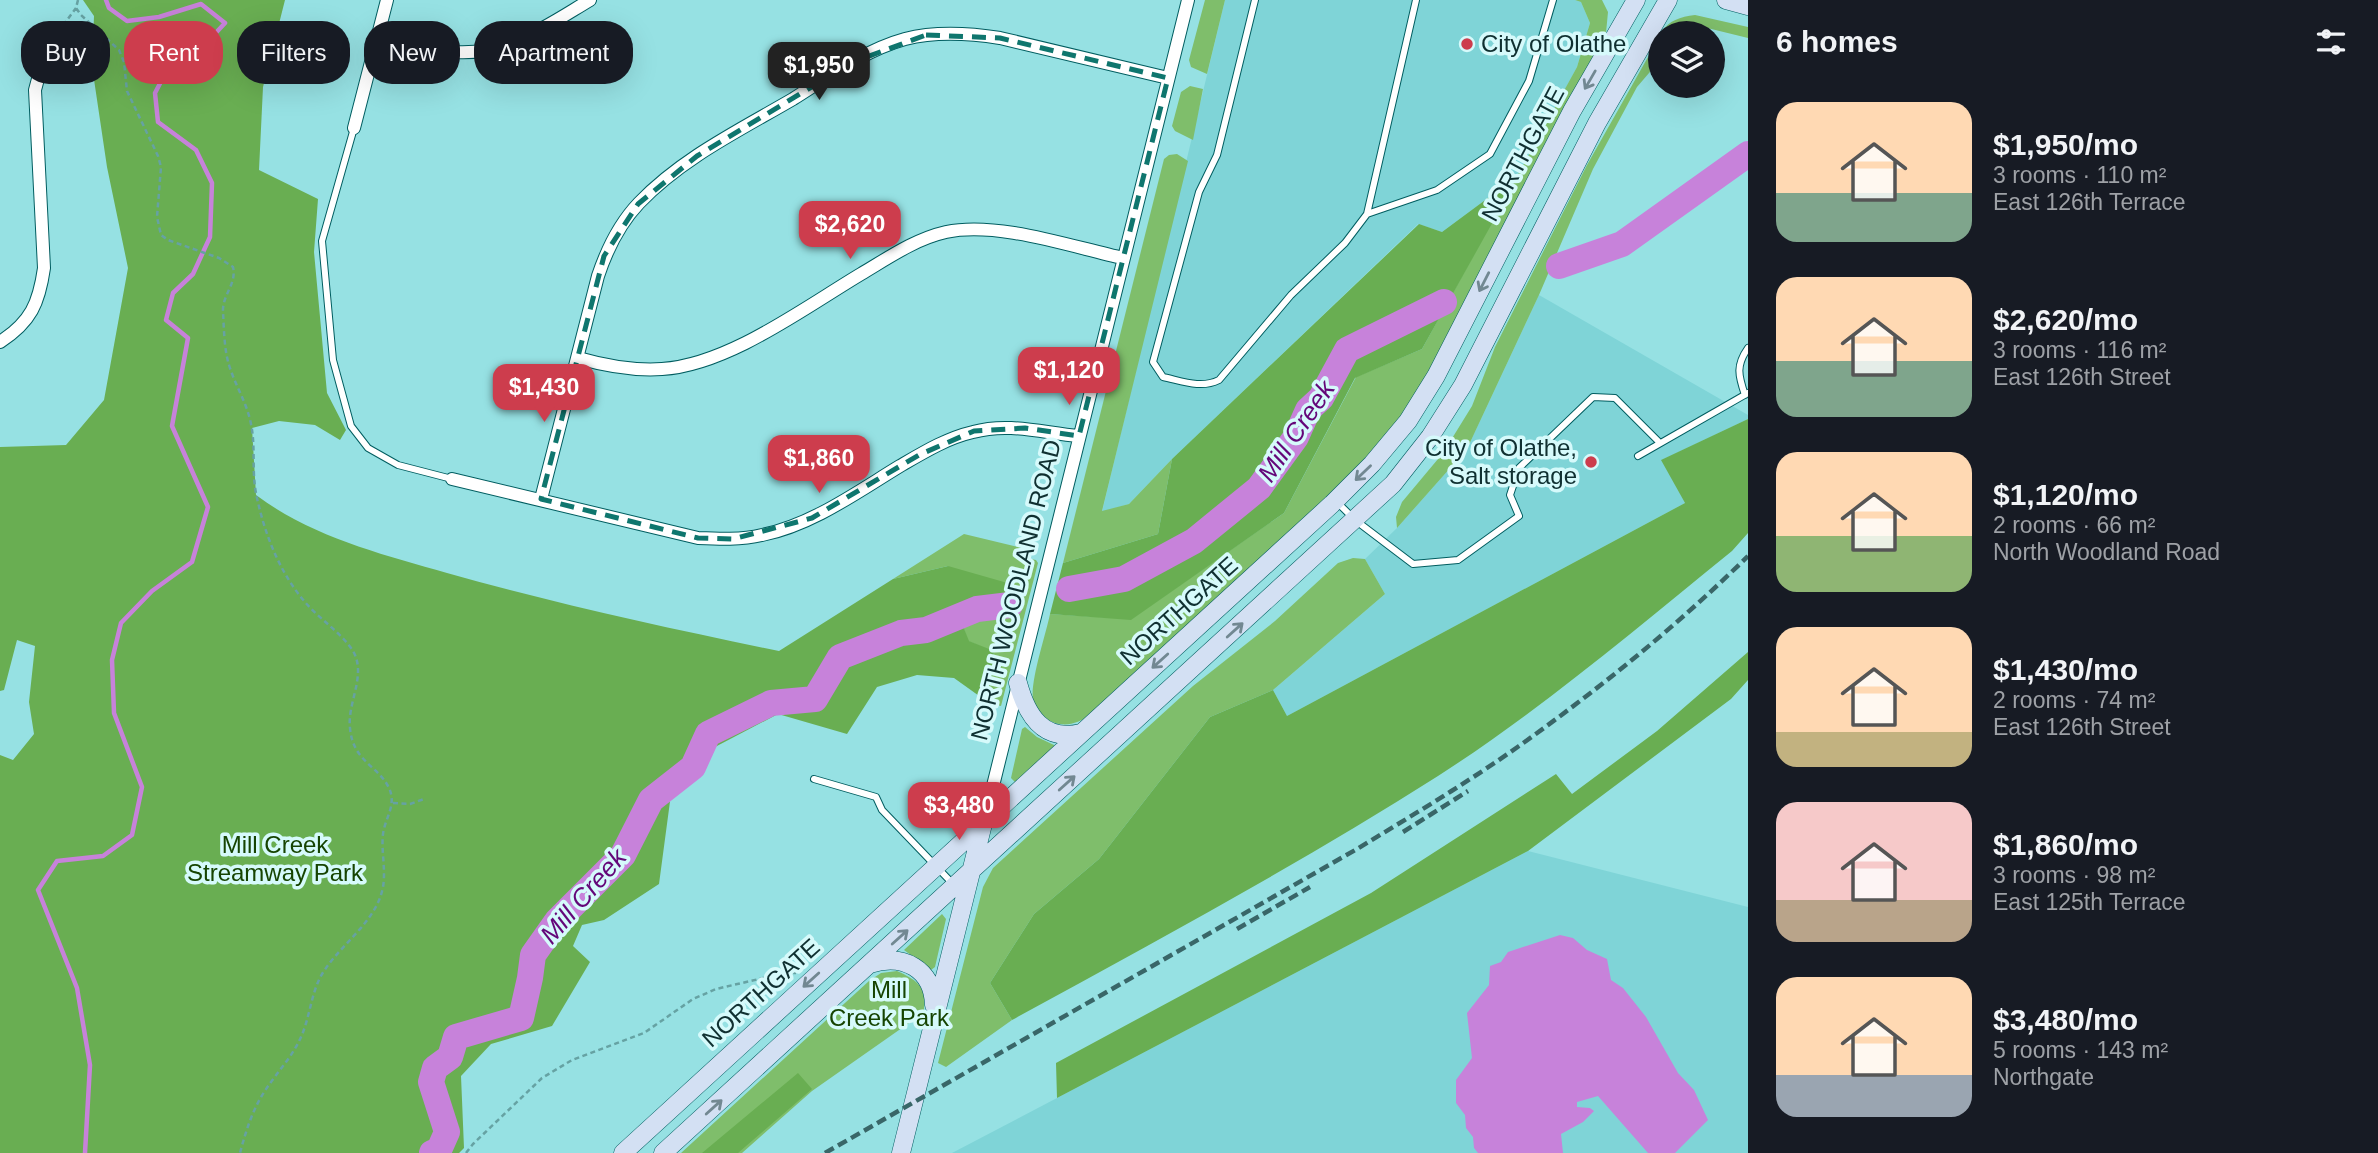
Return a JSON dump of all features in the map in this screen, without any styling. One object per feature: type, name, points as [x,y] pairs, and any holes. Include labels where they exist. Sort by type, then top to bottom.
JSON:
[{"type":"main road","name":"NORTHGATE","points":[[623,1153],[1336,500],[1372,464],[1394,438],[1436,376],[1572,111],[1636,0]]},
{"type":"main road","name":"NORTHGATE","points":[[663,1153],[1393,484],[1430,437],[1463,385],[1597,123],[1668,0]]},
{"type":"main road","points":[[1726,0],[1748,6]]},
{"type":"main road","points":[[1018,683],[1023,701],[1038,724],[1059,735],[1081,733]]},
{"type":"main road","name":"NORTH WOODLAND ROAD","points":[[901,1152],[983,823]]},
{"type":"main road","points":[[870,964],[884,959],[897,960],[918,970],[932,987],[934,1013]]},
{"type":"street","points":[[382,21],[387,0]]},
{"type":"street","points":[[460,52],[486,50],[527,37],[590,0]]},
{"type":"street","name":"NORTH WOODLAND ROAD","points":[[983,823],[1188,0]]},
{"type":"street","points":[[541,499],[604,256],[638,204],[666,177],[697,156],[853,62],[887,46],[926,35],[978,35],[1168,78]]},
{"type":"street","points":[[0,342],[15,332],[29,317],[40,294],[44,268],[38,84]]},
{"type":"street","points":[[354,128],[366,84]]},
{"type":"street","points":[[578,358],[622,368],[664,369],[693,364],[726,353],[904,248],[947,232],[977,229],[1015,233],[1123,258]]},
{"type":"street","points":[[452,478],[698,538],[733,539],[762,536],[812,518],[919,455],[962,435],[1002,427],[1079,436]]},
{"type":"lane","points":[[1255,0],[1217,155],[1199,192],[1153,362],[1163,377],[1194,384],[1210,385],[1219,380],[1291,295],[1345,243],[1367,214],[1416,0]]},
{"type":"lane","points":[[1367,214],[1437,190],[1490,154],[1529,81],[1553,0]]},
{"type":"lane","points":[[354,128],[322,241],[333,360],[351,426],[368,448],[398,465],[452,478]]},
{"type":"lane","points":[[1637,456],[1747,394],[1738,377],[1739,361],[1748,348]]},
{"type":"lane","points":[[1336,500],[1355,520],[1413,564],[1458,560],[1519,516],[1510,495],[1520,468],[1593,397],[1615,398],[1660,443]]},
{"type":"lane","points":[[814,779],[876,797],[882,810],[955,886]]},
{"type":"path","points":[[65,21],[76,8],[78,0]]},
{"type":"path","points":[[76,8],[119,50],[124,62],[127,91],[158,156],[161,177],[158,228],[162,235],[168,240],[228,262],[234,274],[223,309],[228,363],[252,428],[256,495],[265,526],[275,556],[293,587],[354,654],[358,674],[349,716],[353,743],[368,766],[382,777],[393,803],[383,835],[383,876],[378,902],[361,927],[325,969],[317,986],[303,1034],[294,1053],[261,1097],[251,1117],[240,1153]]},
{"type":"path","points":[[393,803],[410,804],[424,799]]},
{"type":"path","points":[[466,1153],[542,1078],[572,1060],[644,1032],[693,999],[716,989],[785,973],[800,974]]},
{"type":"highlighted area","points":[[926,35],[1000,38],[1168,78],[1079,436],[1025,428],[974,431],[919,455],[812,518],[733,539],[698,538],[541,499],[604,256],[638,204],[697,156],[853,62]]},
{"type":"shaded area","points":[[1225,0],[1575,0],[1581,2],[1590,23],[1577,67],[1519,175],[1442,232],[1418,224],[1172,459],[1129,504],[1102,512]]},
{"type":"shaded area","points":[[1539,295],[1748,415],[1748,419],[1662,460],[1685,503],[1287,716],[1273,690],[1385,594],[1365,559],[1397,528],[1467,449]]},
{"type":"shaded area","points":[[1528,851],[1748,907],[1748,1153],[952,1153]]},
{"type":"shaded area","points":[[1560,935],[1573,938],[1587,950],[1607,959],[1611,980],[1623,988],[1646,1017],[1678,1073],[1694,1090],[1708,1120],[1675,1153],[1648,1153],[1598,1096],[1577,1102],[1577,1107],[1594,1111],[1583,1122],[1561,1134],[1563,1153],[1478,1153],[1474,1148],[1473,1137],[1466,1128],[1465,1115],[1456,1103],[1456,1080],[1472,1058],[1467,1013],[1489,985],[1490,966],[1501,962],[1508,952]]},
{"type":"green space","name":"Mill Creek Streamway Park","points":[[83,0],[285,0],[280,21],[237,21],[237,84],[264,84],[259,170],[318,199],[314,252],[327,393],[346,430],[340,440],[315,425],[279,421],[252,428],[256,495],[278,510],[348,543],[397,559],[612,615],[779,651],[893,579],[948,566],[1018,586],[1010,614],[971,607],[961,621],[969,641],[994,651],[989,703],[954,678],[917,675],[877,687],[847,734],[778,714],[715,747],[673,779],[659,884],[604,920],[582,925],[573,946],[590,962],[552,1026],[491,1044],[461,1076],[464,1148],[459,1153],[0,1153],[0,755],[13,760],[34,734],[29,702],[35,646],[17,640],[4,690],[0,691],[0,447],[66,445],[104,400],[128,268],[107,167],[95,84],[110,84],[110,21],[94,21],[94,16]]},
{"type":"green space","points":[[1205,0],[1225,0],[1207,74],[1191,67],[1189,60]]},
{"type":"green space","points":[[1575,0],[1602,0],[1608,12],[1606,33],[1432,370],[1403,415],[1333,494],[1091,715],[1069,724],[1055,723],[1044,717],[1034,704],[1033,692],[1050,614],[1131,619],[1284,513],[1356,377],[1422,349],[1577,67],[1590,23],[1581,2]]},
{"type":"green space","points":[[1695,15],[1722,21],[1674,21]]},
{"type":"green space","points":[[1725,22],[1748,27],[1748,38],[1725,32]]},
{"type":"green space","points":[[1648,57],[1648,74],[1637,87],[1593,169],[1539,295],[1467,449],[1397,528],[1396,517],[1402,502],[1443,453],[1472,406],[1495,347],[1587,165]]},
{"type":"green space","points":[[1190,86],[1203,89],[1193,140],[1175,131],[1172,126],[1181,92]]},
{"type":"green space","points":[[1177,154],[1188,161],[1102,511],[1129,504],[1172,459],[1158,534],[1063,563],[1164,159]]},
{"type":"green space","points":[[1519,175],[1422,349],[1355,378],[1284,513],[1131,620],[1050,614],[1063,563],[1158,534],[1172,459],[1419,224],[1442,232]]},
{"type":"green space","points":[[1748,419],[1748,533],[1732,551],[1552,696],[1438,776],[1281,871],[1012,1020],[990,983],[1034,914],[1099,859],[1210,717],[1273,690],[1287,716],[1685,503],[1661,460]]},
{"type":"green space","points":[[964,534],[1022,548],[1020,557],[1036,560],[1038,563],[1001,706],[989,703],[994,652],[968,641],[961,621],[971,607],[948,566],[893,579]]},
{"type":"green space","points":[[1353,558],[1365,559],[1385,594],[1273,690],[1210,717],[1099,859],[1034,914],[990,983],[1012,1020],[946,1067],[938,1063],[983,887],[993,868],[1193,686],[1275,621],[1338,563]]},
{"type":"green space","points":[[1748,652],[1748,680],[1731,699],[1528,851],[1057,1098],[1056,1063],[1371,893],[1556,774],[1572,794],[1657,731]]},
{"type":"green space","points":[[1025,727],[1037,737],[1054,745],[1054,748],[1016,783],[1011,778],[1022,729]]},
{"type":"green space","points":[[942,914],[946,919],[935,967],[931,970],[904,950]]},
{"type":"green space","name":"Mill Creek Park","points":[[897,971],[922,988],[925,1001],[922,1018],[909,1023],[812,1091],[742,1153],[681,1153],[869,981],[881,973]]},
{"type":"green space","points":[[798,1073],[812,1089],[738,1153],[702,1153]]},
{"type":"waterway","points":[[85,1153],[90,1065],[77,988],[38,890],[57,861],[103,856],[132,835],[142,787],[114,713],[112,660],[121,623],[152,591],[192,562],[208,507],[172,426],[188,338],[166,320],[173,293],[193,274],[210,237],[212,183],[196,150],[158,122],[155,93],[167,70],[200,50],[225,23],[201,4],[159,17],[127,21],[109,8],[106,0]]},
{"type":"waterway","name":"Mill Creek","points":[[1559,266],[1622,244],[1748,154]]},
{"type":"waterway","name":"Mill Creek","points":[[1069,589],[1124,579],[1194,541],[1259,488],[1296,437],[1308,410],[1321,398],[1347,350],[1444,302]]},
{"type":"waterway","name":"Mill Creek","points":[[432,1153],[439,1150],[447,1132],[431,1082],[435,1068],[450,1057],[456,1037],[521,1018],[533,955],[557,921],[623,855],[651,800],[693,767],[708,734],[771,703],[815,699],[840,657],[901,633],[926,630],[977,609],[1010,605]]},
{"type":"railway","points":[[825,1153],[1357,849],[1459,786],[1519,746],[1608,679],[1694,607],[1748,556]]},
{"type":"railway","points":[[1403,832],[1468,791]]},
{"type":"railway","points":[[1237,929],[1310,887]]},
{"type":"place","name":"City of Olathe","points":[[1467,44]]},
{"type":"place","name":"City of Olathe, Salt storage","points":[[1591,462]]}]
